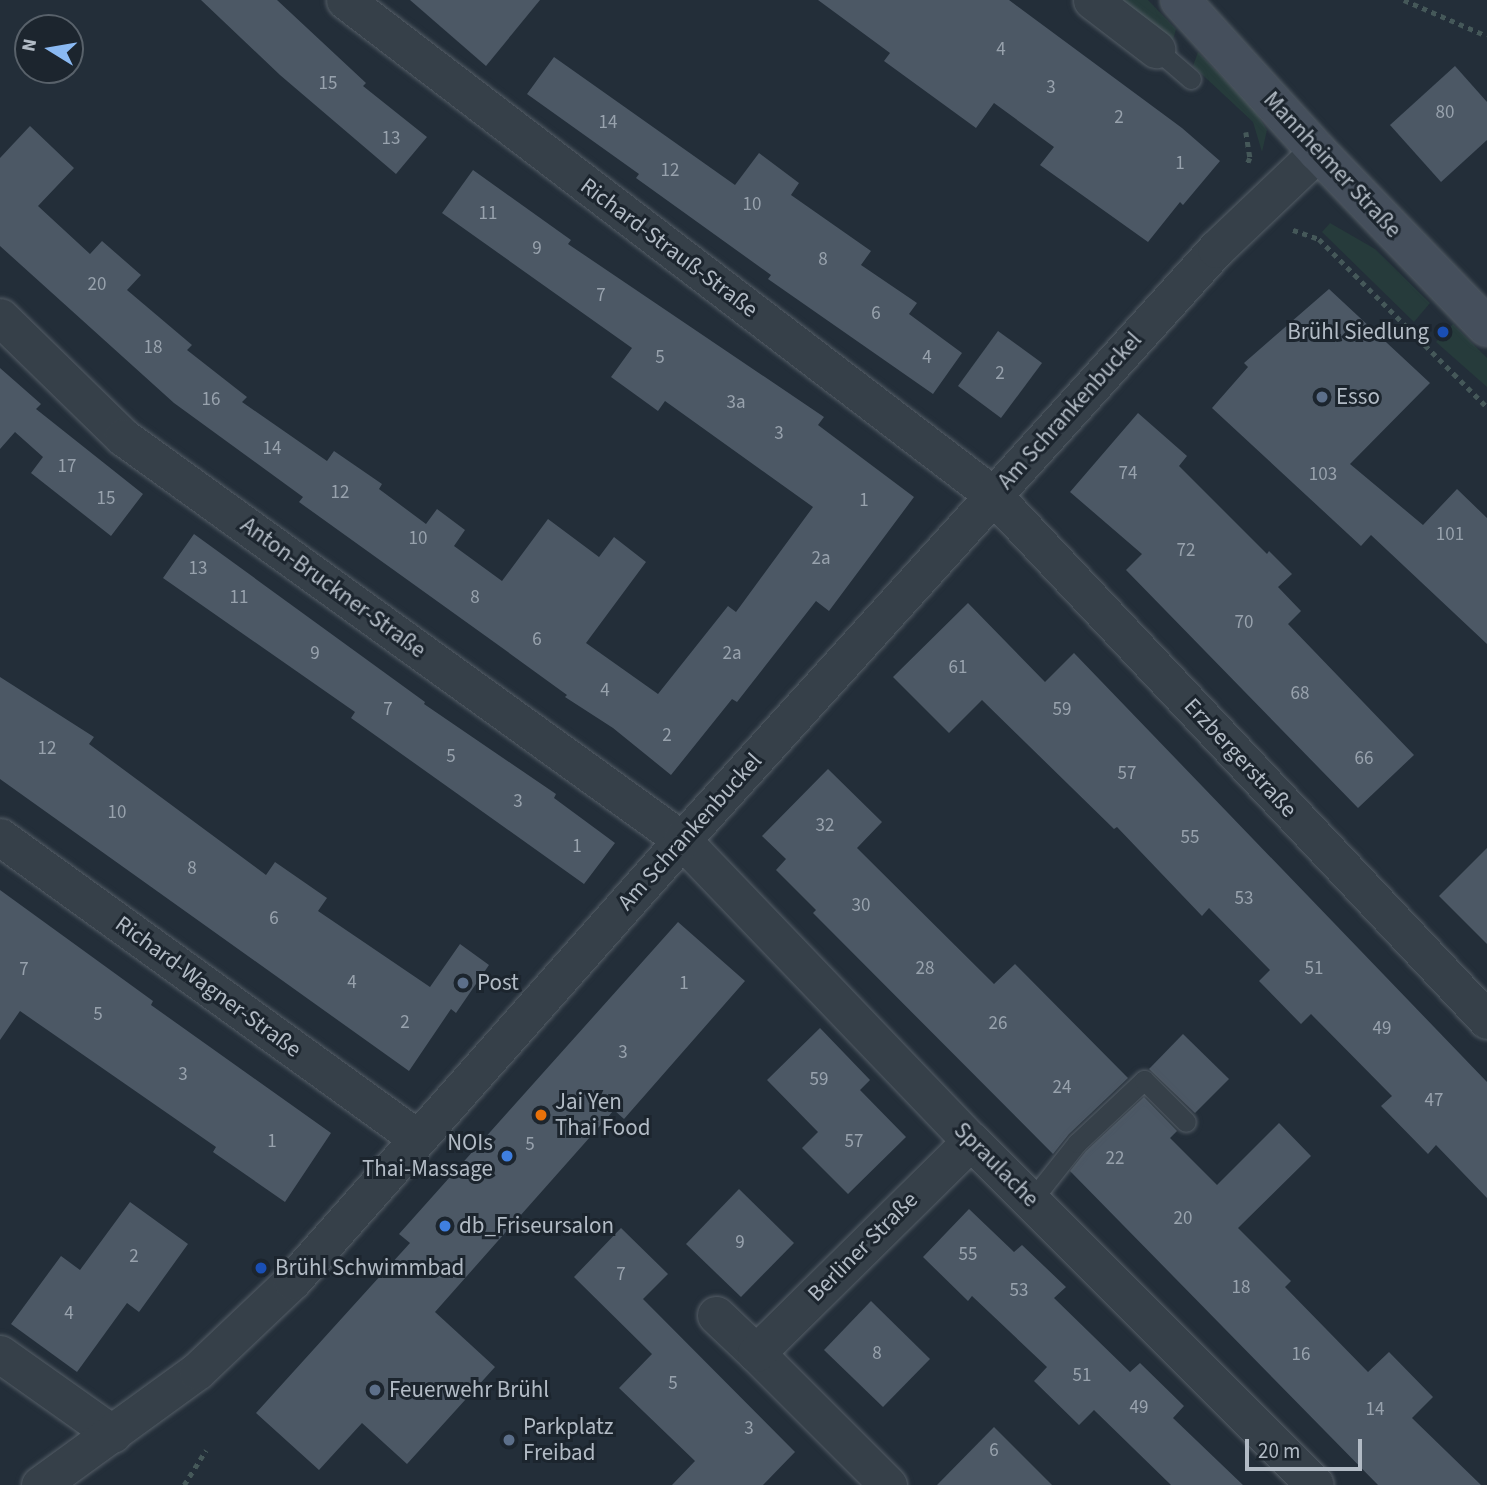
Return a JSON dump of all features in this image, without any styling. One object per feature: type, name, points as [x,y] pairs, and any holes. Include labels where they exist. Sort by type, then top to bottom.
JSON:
[{"type":"main road","name":"Mannheimer Straße","points":[[1180,0],[1318,152],[1487,327]]},
{"type":"street","name":"Richard-Strauß-Straße","points":[[345,0],[993,495]]},
{"type":"street","points":[[1093,0],[1156,49]]},
{"type":"street","name":"Am Schrankenbuckel","points":[[40,1485],[197,1370],[292,1281],[682,840],[993,495],[1255,209],[1318,152]]},
{"type":"street","name":"Anton-Bruckner-Straße","points":[[0,317],[123,437],[682,840]]},
{"type":"street","name":"Erzbergerstraße","points":[[993,495],[1487,1020]]},
{"type":"street","name":"Richard-Wagner-Straße","points":[[0,837],[417,1138]]},
{"type":"street","name":"Spraulache","points":[[682,840],[971,1141],[1315,1485]]},
{"type":"street","name":"Berliner Straße","points":[[756,1353],[971,1141]]},
{"type":"street","points":[[716,1315],[887,1485]]},
{"type":"street","points":[[0,1354],[113,1434]]},
{"type":"lane","points":[[1156,49],[1191,79]]},
{"type":"lane","points":[[1031,1201],[1077,1143],[1144,1080],[1186,1122]]},
{"type":"path","points":[[1404,0],[1487,36]]},
{"type":"path","points":[[1245,127],[1250,158],[1237,188],[1255,209],[1275,229],[1299,231],[1319,239],[1487,407]]},
{"type":"path","points":[[184,1485],[206,1450]]},
{"type":"green space","points":[[1117,0],[1148,0],[1176,29],[1173,40]]},
{"type":"green space","points":[[1198,52],[1256,112],[1267,130],[1262,152],[1253,122],[1193,66]]},
{"type":"green space","points":[[1330,223],[1375,249],[1430,303],[1414,322],[1322,232]]},
{"type":"green space","points":[[1453,324],[1487,358],[1487,387],[1436,342]]},
{"type":"building","points":[[201,0],[277,0],[366,83],[363,86],[427,137],[396,174],[280,75]]},
{"type":"building","points":[[410,0],[540,0],[486,66]]},
{"type":"building","points":[[818,0],[1009,0],[1182,128],[1220,161],[1183,205],[1180,202],[1148,242],[1040,165],[1054,147],[994,103],[976,128],[884,61],[890,53]]},
{"type":"building","points":[[554,57],[735,185],[759,153],[799,183],[791,195],[871,251],[861,265],[917,303],[909,314],[962,353],[933,394],[768,279],[771,275],[636,178],[639,174],[527,94]]},
{"type":"building","points":[[1455,66],[1487,102],[1487,140],[1441,182],[1390,125]]},
{"type":"building","points":[[30,126],[74,168],[38,206],[90,254],[102,241],[141,275],[127,290],[192,345],[187,350],[247,397],[242,402],[327,461],[334,451],[382,484],[379,489],[426,524],[437,509],[465,530],[454,546],[502,581],[548,519],[599,557],[614,537],[646,562],[586,643],[658,694],[728,606],[736,612],[813,507],[665,401],[658,411],[611,377],[632,348],[442,213],[473,170],[571,240],[568,244],[824,417],[818,425],[914,497],[829,611],[816,601],[737,702],[732,699],[671,775],[613,728],[565,697],[567,695],[299,502],[303,497],[174,403],[0,246],[0,158]]},
{"type":"building","points":[[1329,289],[1430,383],[1350,464],[1423,525],[1457,489],[1487,518],[1487,644],[1371,535],[1361,546],[1212,408],[1248,367],[1244,363]]},
{"type":"building","points":[[998,331],[1042,363],[1001,418],[958,386]]},
{"type":"building","points":[[0,368],[41,404],[36,409],[143,494],[111,536],[31,473],[43,457],[15,432],[0,449]]},
{"type":"building","points":[[1138,413],[1187,456],[1179,466],[1267,554],[1269,551],[1292,574],[1278,587],[1301,611],[1288,624],[1414,755],[1358,808],[1126,570],[1142,554],[1070,492]]},
{"type":"building","points":[[194,534],[425,702],[424,704],[556,794],[554,798],[615,843],[584,884],[351,718],[355,712],[163,578]]},
{"type":"building","points":[[968,603],[1045,682],[1074,653],[1487,1082],[1487,1198],[1436,1145],[1428,1154],[1381,1106],[1392,1096],[1311,1014],[1301,1024],[1259,981],[1270,970],[1209,908],[1202,916],[1117,827],[1114,829],[982,700],[949,733],[893,677]]},
{"type":"building","points":[[0,677],[94,737],[89,744],[266,875],[275,862],[327,898],[318,911],[430,987],[460,944],[489,965],[456,1013],[451,1009],[409,1071],[0,779]]},
{"type":"building","points":[[828,769],[882,822],[857,848],[994,984],[1015,964],[1128,1078],[1069,1134],[1053,1154],[813,913],[816,910],[776,870],[786,859],[762,836]]},
{"type":"building","points":[[1487,848],[1487,944],[1439,896]]},
{"type":"building","points":[[0,890],[153,1001],[151,1005],[331,1133],[285,1202],[213,1152],[216,1147],[20,1011],[0,1040]]},
{"type":"building","points":[[678,922],[745,981],[624,1119],[614,1110],[435,1312],[495,1367],[407,1464],[362,1423],[319,1470],[256,1413],[410,1243],[399,1234]]},
{"type":"building","points":[[820,1028],[870,1080],[860,1090],[906,1137],[848,1194],[802,1148],[818,1132],[767,1080]]},
{"type":"building","points":[[1183,1034],[1229,1079],[1195,1113],[1149,1069]]},
{"type":"building","points":[[1144,1097],[1177,1131],[1170,1138],[1217,1185],[1279,1123],[1311,1156],[1238,1228],[1291,1281],[1285,1287],[1368,1372],[1389,1352],[1433,1397],[1412,1418],[1481,1485],[1378,1485],[1070,1171],[1086,1151]]},
{"type":"building","points":[[739,1189],[794,1243],[741,1297],[686,1244]]},
{"type":"building","points":[[130,1202],[188,1244],[139,1312],[127,1303],[77,1372],[11,1324],[61,1256],[80,1270]]},
{"type":"building","points":[[969,1209],[1014,1252],[1022,1245],[1066,1287],[1054,1298],[1130,1372],[1140,1363],[1184,1406],[1173,1418],[1243,1485],[1171,1485],[1094,1410],[1079,1425],[1034,1381],[1047,1367],[972,1296],[968,1301],[923,1257]]},
{"type":"building","points":[[621,1228],[668,1274],[643,1299],[795,1452],[763,1485],[672,1485],[695,1461],[619,1388],[652,1354],[574,1277]]},
{"type":"building","points":[[871,1301],[930,1359],[883,1407],[824,1350]]},
{"type":"building","points":[[994,1427],[1052,1485],[937,1485]]},
{"type":"place","name":"Brühl Siedlung","points":[[1443,332]]},
{"type":"place","name":"Esso","points":[[1322,397]]},
{"type":"place","name":"Post","points":[[463,983]]},
{"type":"place","name":"Jai Yen Thai Food","points":[[541,1115]]},
{"type":"place","name":"NOIs Thai-Massage","points":[[507,1156]]},
{"type":"place","name":"db_Friseursalon","points":[[445,1226]]},
{"type":"place","name":"Brühl Schwimmbad","points":[[261,1268]]},
{"type":"place","name":"Feuerwehr Brühl","points":[[375,1390]]},
{"type":"place","name":"Parkplatz Freibad","points":[[509,1440]]}]
